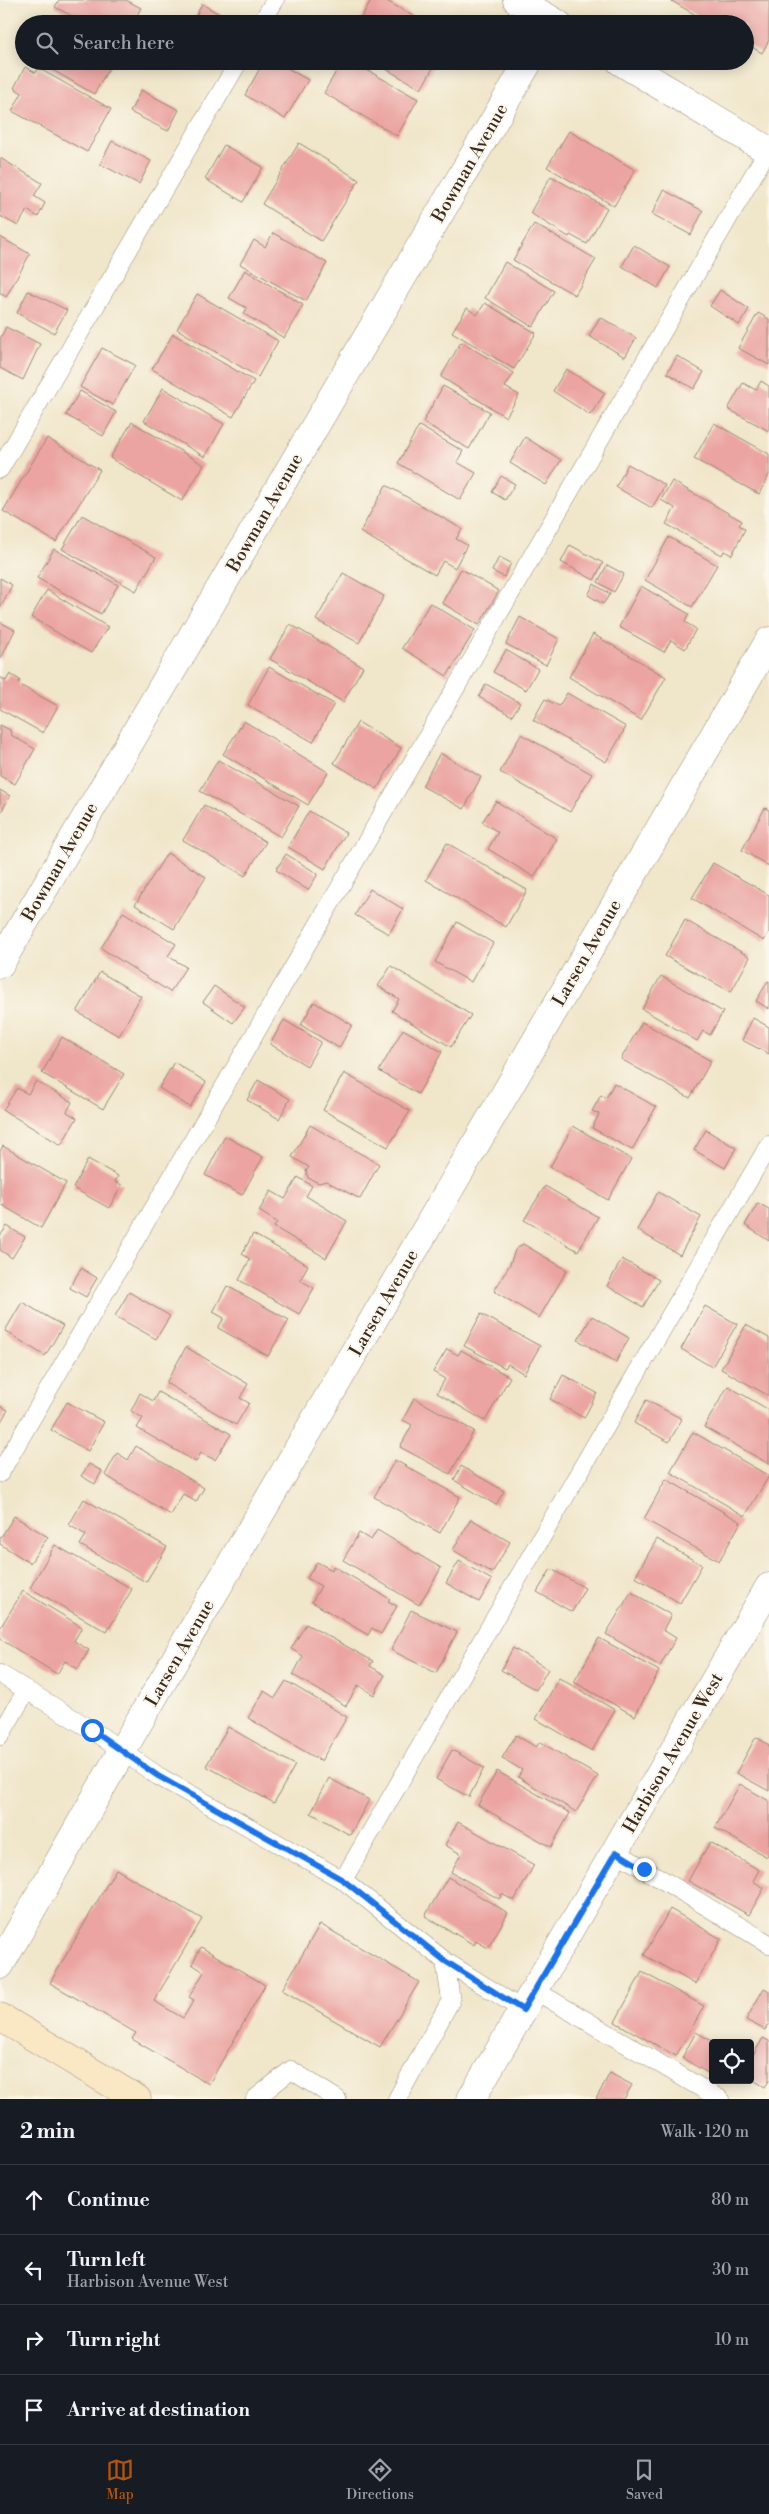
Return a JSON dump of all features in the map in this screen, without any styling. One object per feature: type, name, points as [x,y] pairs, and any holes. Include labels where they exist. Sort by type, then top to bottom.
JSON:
[{"type":"main road","points":[[0,2017],[137,2099]]},
{"type":"street","points":[[517,0],[552,15]]},
{"type":"street","name":"Bowman Avenue","points":[[0,964],[524,70]]},
{"type":"street","points":[[635,70],[768,150]]},
{"type":"street","name":"Larsen Avenue","points":[[0,1965],[122,1751],[769,641]]},
{"type":"street","name":"Harbison Avenue West","points":[[471,2099],[769,1587]]},
{"type":"lane","points":[[266,15],[275,0]]},
{"type":"lane","points":[[0,469],[234,70]]},
{"type":"lane","points":[[0,1474],[768,150]]},
{"type":"lane","points":[[343,1880],[769,1144]]},
{"type":"lane","points":[[0,1674],[158,1776],[343,1880],[445,1961],[528,2000],[720,2099]]},
{"type":"lane","points":[[0,1736],[26,1691]]},
{"type":"lane","points":[[616,1852],[769,1944]]},
{"type":"lane","points":[[397,2099],[451,2000],[445,1961]]},
{"type":"lane","points":[[255,2099],[291,2070],[337,2099]]},
{"type":"building","points":[[59,0],[126,0],[141,8],[137,15],[70,15],[55,7]]},
{"type":"building","points":[[371,0],[385,0],[411,15],[363,15]]},
{"type":"building","points":[[670,0],[769,0],[769,40],[762,53],[754,48],[754,15],[696,15]]},
{"type":"building","points":[[202,4],[221,15],[196,15]]},
{"type":"building","points":[[23,70],[30,70],[36,73],[37,70],[42,70],[111,109],[87,152],[12,111],[22,93],[14,88]]},
{"type":"building","points":[[53,70],[108,70],[94,94]]},
{"type":"building","points":[[259,70],[291,70],[308,80],[285,119],[245,95]]},
{"type":"building","points":[[337,70],[367,70],[418,99],[397,136],[324,93]]},
{"type":"building","points":[[388,70],[432,70],[421,89]]},
{"type":"building","points":[[141,90],[179,110],[168,131],[130,112]]},
{"type":"building","points":[[569,131],[635,170],[614,206],[547,167]]},
{"type":"building","points":[[112,141],[151,161],[139,184],[100,164]]},
{"type":"building","points":[[299,143],[359,180],[321,241],[262,204]]},
{"type":"building","points":[[224,145],[263,167],[243,202],[205,179]]},
{"type":"building","points":[[0,158],[42,183],[34,196],[45,203],[38,217],[27,210],[18,226],[0,216]]},
{"type":"building","points":[[551,176],[607,208],[587,244],[570,235],[569,237],[530,213]]},
{"type":"building","points":[[664,190],[703,211],[691,235],[652,214]]},
{"type":"building","points":[[534,224],[596,259],[575,295],[513,260]]},
{"type":"building","points":[[273,233],[327,263],[306,301],[240,264],[254,240],[265,247]]},
{"type":"building","points":[[0,237],[30,254],[6,297],[0,293]]},
{"type":"building","points":[[634,245],[670,267],[658,288],[622,266]]},
{"type":"building","points":[[505,262],[554,291],[533,327],[485,298]]},
{"type":"building","points":[[245,270],[303,305],[284,338],[244,314],[247,308],[229,298]]},
{"type":"building","points":[[720,290],[749,309],[739,325],[710,306]]},
{"type":"building","points":[[28,291],[67,310],[54,333],[17,313]]},
{"type":"building","points":[[197,294],[278,341],[258,377],[177,329]]},
{"type":"building","points":[[485,303],[536,333],[514,369],[452,332],[467,308],[477,315]]},
{"type":"building","points":[[758,313],[769,319],[769,365],[738,348]]},
{"type":"building","points":[[600,317],[636,338],[625,357],[589,336]]},
{"type":"building","points":[[6,327],[40,344],[23,380],[0,368],[0,339]]},
{"type":"building","points":[[173,334],[254,381],[233,417],[152,369]]},
{"type":"building","points":[[461,342],[514,373],[505,387],[519,395],[506,417],[441,377]]},
{"type":"building","points":[[102,348],[135,365],[113,405],[80,387]]},
{"type":"building","points":[[677,356],[704,372],[694,389],[667,373]]},
{"type":"building","points":[[566,369],[605,393],[590,415],[553,391]]},
{"type":"building","points":[[761,381],[769,386],[769,431],[728,409],[743,383],[756,390]]},
{"type":"building","points":[[443,386],[490,412],[469,449],[423,422]]},
{"type":"building","points":[[163,388],[224,424],[205,457],[144,421]]},
{"type":"building","points":[[80,391],[116,412],[103,436],[66,415]]},
{"type":"building","points":[[132,422],[204,465],[182,501],[110,458]]},
{"type":"building","points":[[714,423],[769,454],[769,475],[759,494],[694,459]]},
{"type":"building","points":[[419,426],[463,451],[457,462],[476,473],[460,500],[398,463]]},
{"type":"building","points":[[525,437],[561,460],[546,485],[510,463]]},
{"type":"building","points":[[47,438],[100,470],[56,542],[3,511]]},
{"type":"building","points":[[628,464],[665,485],[652,508],[616,487]]},
{"type":"building","points":[[501,476],[515,484],[505,500],[492,492]]},
{"type":"building","points":[[672,481],[742,521],[739,525],[745,529],[732,555],[724,551],[722,555],[666,524],[675,508],[661,500]]},
{"type":"building","points":[[386,485],[462,529],[456,539],[467,545],[455,568],[443,561],[435,575],[360,532]]},
{"type":"building","points":[[82,515],[156,557],[136,591],[62,549]]},
{"type":"building","points":[[669,537],[717,565],[692,607],[645,580]]},
{"type":"building","points":[[570,545],[603,563],[594,580],[561,562]]},
{"type":"building","points":[[54,549],[118,585],[101,614],[37,578]]},
{"type":"building","points":[[499,557],[511,563],[504,577],[492,571]]},
{"type":"building","points":[[607,565],[624,574],[614,592],[598,582]]},
{"type":"building","points":[[461,569],[499,591],[479,625],[442,603]]},
{"type":"building","points":[[343,573],[384,596],[359,643],[316,620]]},
{"type":"building","points":[[0,578],[12,585],[0,608]]},
{"type":"building","points":[[594,584],[610,594],[603,604],[588,595]]},
{"type":"building","points":[[641,586],[689,614],[685,622],[696,629],[685,649],[671,640],[664,652],[619,627]]},
{"type":"building","points":[[47,590],[108,627],[91,653],[31,617]]},
{"type":"building","points":[[430,603],[475,630],[447,676],[402,648]]},
{"type":"building","points":[[520,617],[559,639],[546,665],[506,644]]},
{"type":"building","points":[[0,622],[15,630],[0,660]]},
{"type":"building","points":[[290,624],[363,667],[343,702],[270,659]]},
{"type":"building","points":[[593,634],[666,677],[641,720],[569,677]]},
{"type":"building","points":[[506,650],[538,669],[526,690],[493,672]]},
{"type":"building","points":[[269,667],[334,704],[313,742],[248,705]]},
{"type":"building","points":[[10,674],[20,680],[18,684],[58,706],[43,733],[0,709],[0,677],[6,681]]},
{"type":"building","points":[[486,684],[520,703],[512,716],[479,697]]},
{"type":"building","points":[[567,693],[626,727],[606,762],[533,720],[545,699],[559,706]]},
{"type":"building","points":[[244,721],[328,772],[308,805],[223,754]]},
{"type":"building","points":[[358,722],[401,748],[377,789],[334,763]]},
{"type":"building","points":[[0,725],[10,730],[11,735],[35,749],[15,784],[0,776]]},
{"type":"building","points":[[521,734],[592,774],[570,812],[500,772]]},
{"type":"building","points":[[440,753],[481,777],[464,809],[422,786]]},
{"type":"building","points":[[218,760],[299,806],[281,837],[200,791]]},
{"type":"building","points":[[0,790],[10,796],[0,814]]},
{"type":"building","points":[[496,801],[557,839],[534,877],[488,849],[498,832],[482,822]]},
{"type":"building","points":[[204,805],[266,842],[245,876],[183,840]]},
{"type":"building","points":[[765,808],[769,810],[769,866],[742,850]]},
{"type":"building","points":[[309,811],[346,833],[325,869],[288,847]]},
{"type":"building","points":[[447,843],[527,890],[506,927],[426,880]]},
{"type":"building","points":[[167,853],[206,877],[174,929],[135,905]]},
{"type":"building","points":[[286,854],[318,874],[308,890],[276,870]]},
{"type":"building","points":[[713,863],[769,895],[769,932],[764,941],[692,898]]},
{"type":"building","points":[[370,889],[403,909],[389,934],[355,915]]},
{"type":"building","points":[[123,912],[176,944],[168,956],[186,967],[170,992],[101,948]]},
{"type":"building","points":[[685,920],[750,957],[731,992],[665,956]]},
{"type":"building","points":[[457,922],[493,943],[471,982],[435,962]]},
{"type":"building","points":[[391,966],[471,1015],[451,1047],[392,1011],[399,999],[378,986]]},
{"type":"building","points":[[100,972],[141,996],[119,1036],[77,1012]]},
{"type":"building","points":[[661,976],[723,1012],[710,1035],[703,1031],[697,1041],[642,1009]]},
{"type":"building","points":[[769,981],[769,1009],[756,1001]]},
{"type":"building","points":[[214,986],[245,1007],[233,1023],[203,1002]]},
{"type":"building","points":[[314,1002],[352,1025],[339,1048],[301,1025]]},
{"type":"building","points":[[753,1018],[769,1027],[769,1054],[742,1040]]},
{"type":"building","points":[[284,1020],[321,1042],[307,1066],[270,1044]]},
{"type":"building","points":[[642,1022],[711,1061],[690,1098],[621,1059]]},
{"type":"building","points":[[403,1029],[442,1052],[418,1094],[379,1071]]},
{"type":"building","points":[[62,1037],[124,1074],[103,1109],[42,1073]]},
{"type":"building","points":[[174,1062],[206,1082],[190,1107],[159,1088]]},
{"type":"building","points":[[344,1073],[410,1111],[388,1147],[323,1110]]},
{"type":"building","points":[[258,1080],[290,1099],[279,1119],[247,1100]]},
{"type":"building","points":[[36,1081],[72,1102],[67,1112],[77,1118],[61,1145],[3,1110],[17,1088],[28,1094]]},
{"type":"building","points":[[614,1083],[656,1107],[632,1150],[592,1128],[599,1114],[592,1111],[601,1095],[606,1098]]},
{"type":"building","points":[[310,1125],[379,1164],[360,1199],[326,1181],[319,1183],[308,1178],[306,1171],[309,1167],[292,1157]]},
{"type":"building","points":[[573,1126],[631,1159],[608,1200],[550,1167]]},
{"type":"building","points":[[706,1130],[736,1148],[725,1168],[694,1150]]},
{"type":"building","points":[[225,1136],[263,1157],[242,1195],[205,1175]]},
{"type":"building","points":[[3,1146],[66,1183],[41,1228],[0,1204],[0,1151]]},
{"type":"building","points":[[88,1159],[118,1176],[115,1182],[122,1185],[109,1208],[73,1188]]},
{"type":"building","points":[[298,1177],[312,1186],[306,1196],[347,1221],[326,1258],[274,1227],[277,1222],[259,1211],[271,1191],[285,1199]]},
{"type":"building","points":[[545,1186],[598,1217],[578,1251],[524,1220]]},
{"type":"building","points":[[658,1192],[701,1217],[680,1255],[637,1230]]},
{"type":"building","points":[[758,1203],[769,1209],[769,1241],[745,1225]]},
{"type":"building","points":[[7,1226],[25,1237],[12,1258],[0,1250],[0,1236]]},
{"type":"building","points":[[253,1234],[308,1265],[300,1280],[314,1288],[299,1314],[239,1280],[250,1259],[242,1254]]},
{"type":"building","points":[[523,1244],[567,1270],[539,1318],[494,1291],[510,1264],[515,1250]]},
{"type":"building","points":[[622,1259],[659,1280],[643,1307],[607,1286]]},
{"type":"building","points":[[81,1268],[97,1278],[86,1297],[70,1288]]},
{"type":"building","points":[[227,1286],[289,1320],[268,1356],[218,1328],[224,1318],[213,1312]]},
{"type":"building","points":[[129,1292],[170,1316],[156,1339],[115,1316]]},
{"type":"building","points":[[22,1302],[63,1326],[45,1356],[5,1331]]},
{"type":"building","points":[[705,1306],[737,1324],[712,1367],[681,1349]]},
{"type":"building","points":[[481,1314],[540,1346],[524,1374],[508,1364],[505,1368],[464,1346]]},
{"type":"building","points":[[592,1316],[629,1338],[616,1362],[578,1340]]},
{"type":"building","points":[[746,1325],[769,1338],[769,1396],[721,1369]]},
{"type":"building","points":[[186,1347],[248,1384],[240,1398],[249,1403],[236,1425],[166,1383]]},
{"type":"building","points":[[447,1349],[458,1355],[461,1350],[510,1377],[485,1421],[437,1393],[445,1379],[433,1372]]},
{"type":"building","points":[[563,1375],[597,1393],[584,1418],[550,1399]]},
{"type":"building","points":[[728,1386],[769,1410],[769,1464],[704,1427]]},
{"type":"building","points":[[158,1392],[231,1434],[215,1460],[201,1453],[196,1462],[137,1428],[143,1418],[131,1411],[140,1393],[153,1401]]},
{"type":"building","points":[[414,1398],[474,1431],[450,1474],[400,1447],[412,1425],[403,1420]]},
{"type":"building","points":[[646,1400],[682,1419],[669,1442],[634,1423]]},
{"type":"building","points":[[67,1402],[104,1422],[88,1451],[51,1430]]},
{"type":"building","points":[[0,1406],[8,1410],[0,1423]]},
{"type":"building","points":[[693,1432],[769,1476],[745,1516],[670,1472]]},
{"type":"building","points":[[136,1446],[204,1488],[196,1502],[183,1494],[171,1515],[105,1475],[117,1453],[128,1460]]},
{"type":"building","points":[[395,1460],[460,1497],[440,1533],[374,1497]]},
{"type":"building","points":[[89,1464],[102,1471],[95,1484],[81,1476]]},
{"type":"building","points":[[461,1466],[504,1491],[496,1505],[454,1480]]},
{"type":"building","points":[[666,1479],[741,1522],[719,1561],[644,1519]]},
{"type":"building","points":[[84,1499],[167,1547],[146,1582],[80,1545],[86,1535],[69,1525]]},
{"type":"building","points":[[14,1516],[48,1537],[30,1563],[0,1544],[0,1539]]},
{"type":"building","points":[[471,1519],[510,1542],[492,1573],[453,1550]]},
{"type":"building","points":[[377,1530],[441,1568],[419,1605],[343,1560],[359,1533],[371,1540]]},
{"type":"building","points":[[657,1539],[702,1565],[680,1603],[635,1577]]},
{"type":"building","points":[[55,1545],[132,1589],[107,1632],[30,1588]]},
{"type":"building","points":[[459,1561],[492,1580],[479,1602],[446,1583]]},
{"type":"building","points":[[317,1562],[332,1570],[333,1566],[390,1599],[388,1601],[397,1606],[381,1634],[372,1628],[368,1635],[312,1602],[321,1586],[307,1578]]},
{"type":"building","points":[[551,1569],[585,1588],[572,1612],[537,1592]]},
{"type":"building","points":[[23,1591],[82,1627],[74,1641],[89,1650],[78,1669],[65,1661],[57,1674],[0,1639],[0,1628]]},
{"type":"building","points":[[631,1592],[671,1615],[663,1630],[676,1638],[660,1666],[606,1634]]},
{"type":"building","points":[[411,1610],[457,1632],[436,1673],[391,1650]]},
{"type":"building","points":[[306,1624],[373,1661],[370,1666],[385,1675],[374,1695],[358,1685],[346,1706],[293,1675],[303,1656],[291,1649]]},
{"type":"building","points":[[599,1638],[659,1671],[635,1716],[574,1682]]},
{"type":"building","points":[[513,1648],[548,1669],[536,1690],[501,1670]]},
{"type":"building","points":[[559,1678],[615,1710],[592,1751],[536,1719]]},
{"type":"building","points":[[286,1681],[347,1717],[321,1761],[248,1718],[264,1691],[275,1698]]},
{"type":"building","points":[[228,1727],[295,1765],[274,1803],[206,1766]]},
{"type":"building","points":[[516,1735],[536,1747],[540,1742],[598,1776],[576,1812],[518,1777],[522,1770],[502,1758]]},
{"type":"building","points":[[756,1737],[769,1745],[769,1791],[736,1773]]},
{"type":"building","points":[[452,1750],[484,1768],[469,1797],[436,1779]]},
{"type":"building","points":[[497,1771],[570,1813],[551,1847],[478,1805]]},
{"type":"building","points":[[329,1778],[369,1800],[350,1835],[311,1813]]},
{"type":"building","points":[[740,1784],[769,1801],[769,1853],[767,1857],[715,1828]]},
{"type":"building","points":[[458,1822],[534,1865],[514,1901],[502,1894],[499,1899],[451,1872],[461,1854],[445,1845]]},
{"type":"building","points":[[710,1842],[759,1870],[753,1881],[764,1888],[749,1915],[688,1881]]},
{"type":"building","points":[[116,1869],[202,1919],[154,2001],[183,2018],[194,2000],[189,1997],[204,1972],[192,1964],[201,1947],[265,1985],[209,2084],[132,2039],[136,2033],[50,1983]]},
{"type":"building","points":[[448,1877],[508,1913],[488,1948],[476,1941],[474,1945],[425,1916]]},
{"type":"building","points":[[670,1909],[721,1939],[695,1984],[644,1955]]},
{"type":"building","points":[[320,1924],[419,1982],[380,2047],[282,1990]]},
{"type":"building","points":[[642,1972],[704,2006],[676,2056],[615,2022]]},
{"type":"building","points":[[764,1988],[769,1991],[769,2023],[765,2030],[746,2020]]},
{"type":"building","points":[[696,2032],[709,2040],[709,2074],[682,2058]]},
{"type":"building","points":[[763,2038],[769,2041],[769,2081],[765,2087],[754,2080],[754,2053]]},
{"type":"building","points":[[610,2073],[632,2085],[624,2099],[596,2099]]},
{"type":"route","points":[[92,1730],[158,1776],[343,1880],[445,1961],[523,2010],[616,1852],[644,1869]]}]
